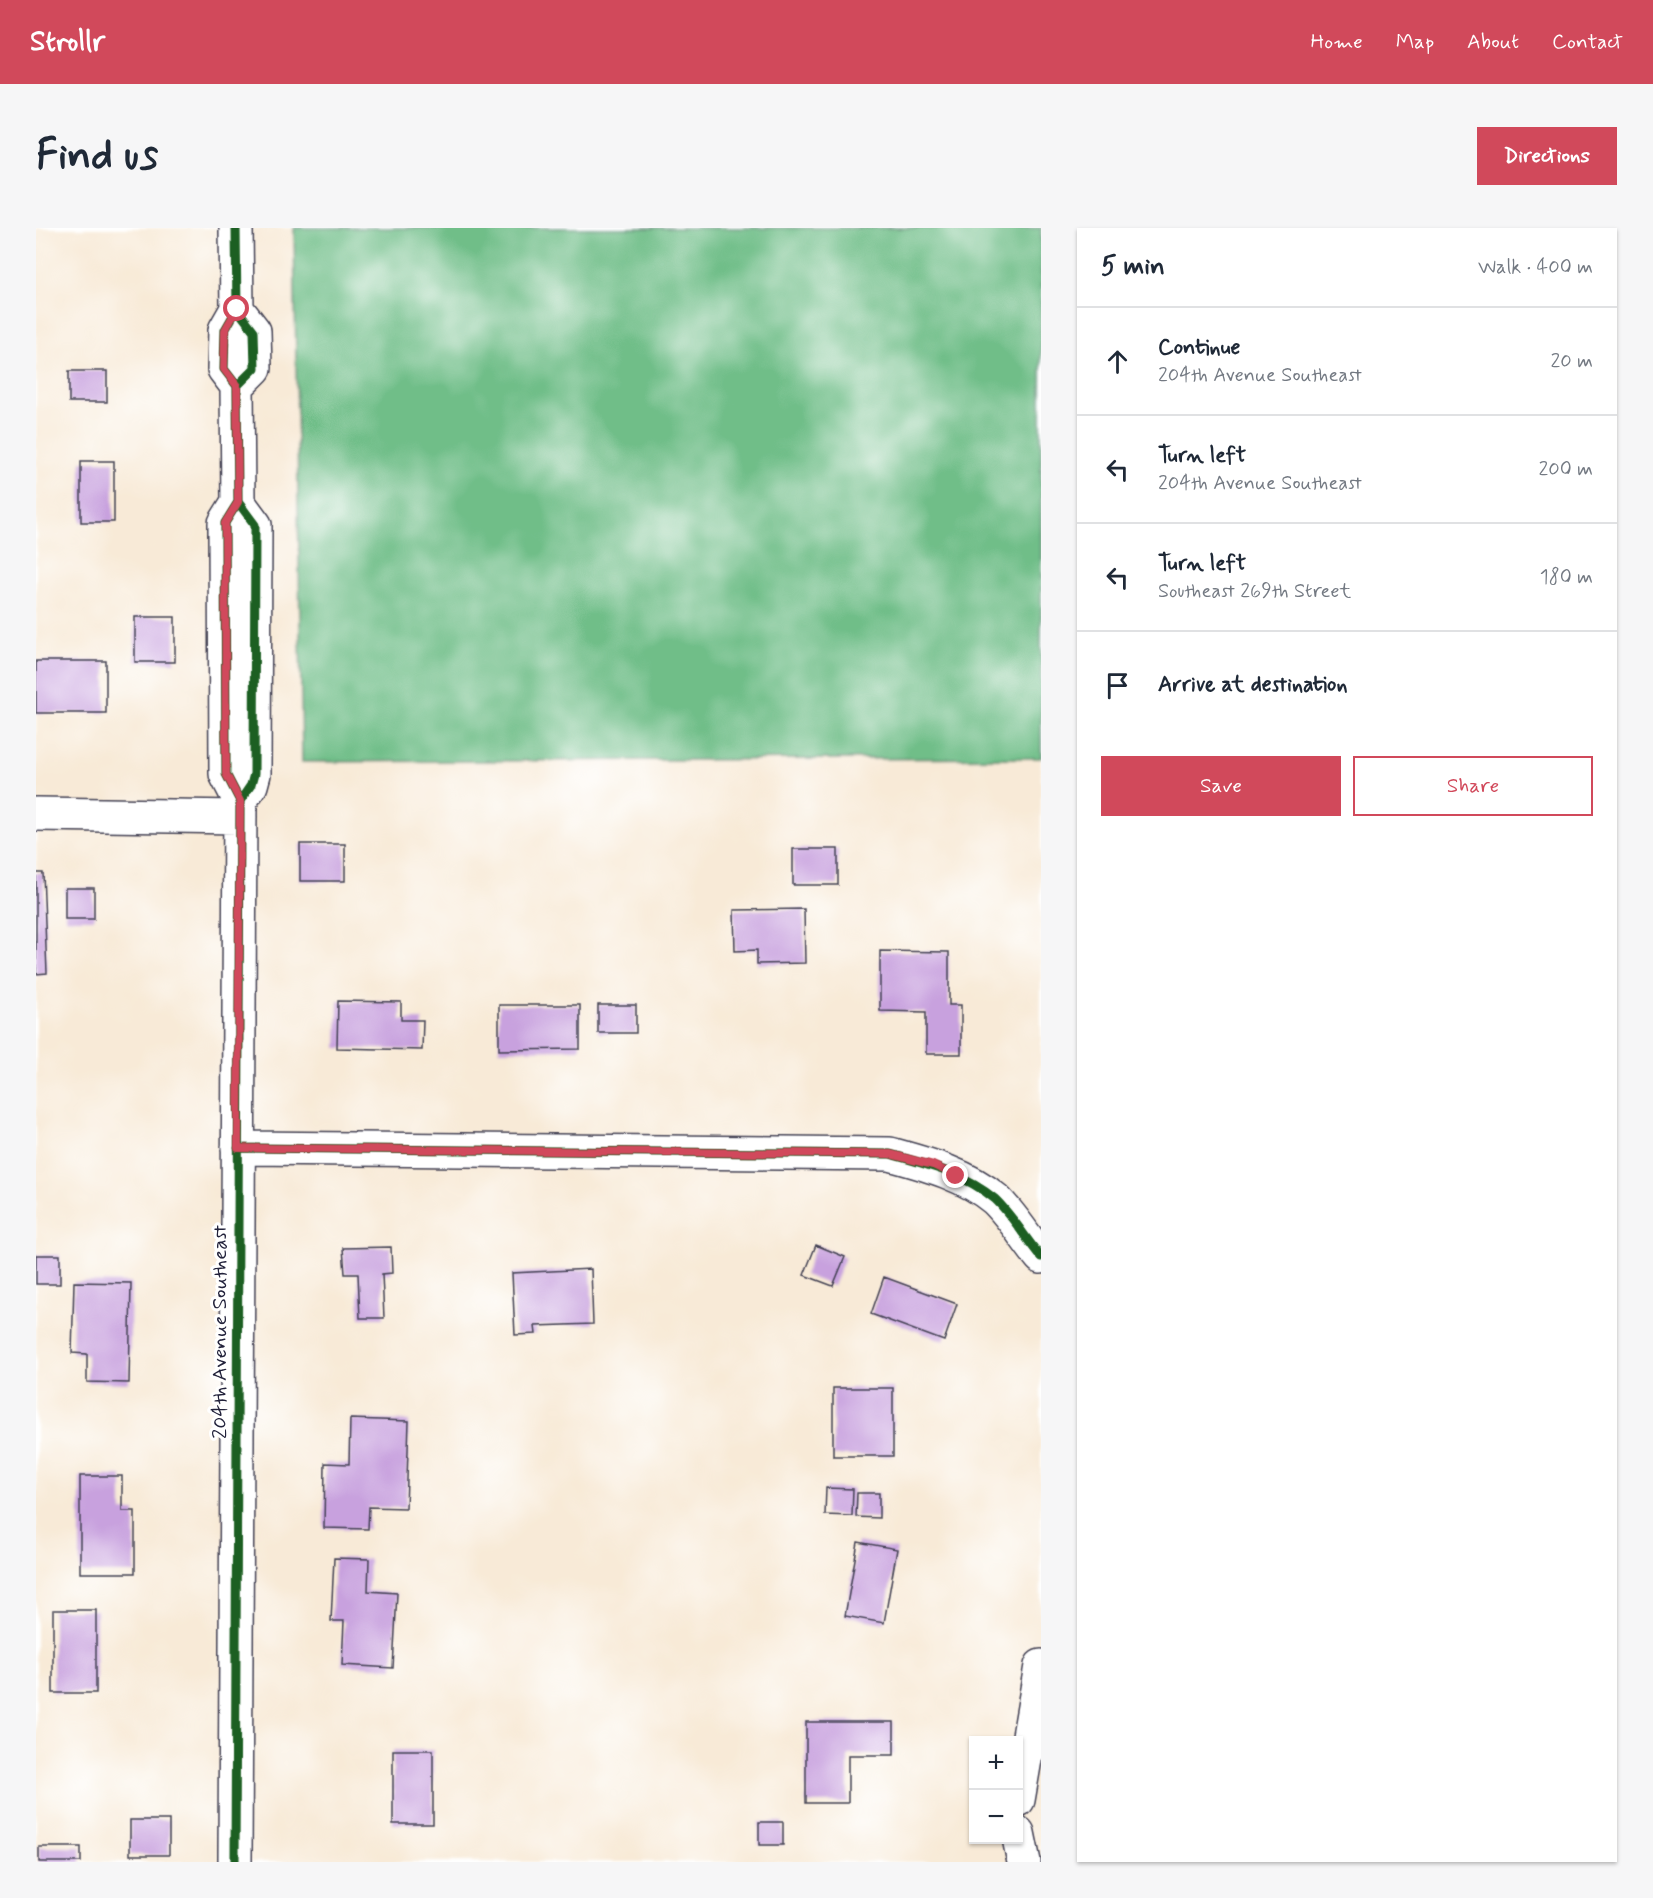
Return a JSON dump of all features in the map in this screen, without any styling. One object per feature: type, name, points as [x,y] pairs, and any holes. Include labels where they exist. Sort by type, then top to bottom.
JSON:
[{"type":"street","name":"204th Avenue Southeast","points":[[235,1862],[240,809],[254,774],[255,525],[238,502],[237,386],[255,368],[255,358],[254,331],[237,309],[236,228]]},
{"type":"street","points":[[36,814],[240,809]]},
{"type":"street","points":[[238,1148],[890,1154],[933,1165],[995,1199],[1041,1257]]},
{"type":"street","points":[[1020,1790],[1041,1666]]},
{"type":"street","points":[[1020,1844],[1024,1862]]},
{"type":"green space","points":[[294,228],[1041,228],[1041,758],[302,762]]},
{"type":"building","points":[[69,371],[107,371],[107,402],[69,402]]},
{"type":"building","points":[[81,461],[114,461],[114,522],[81,522]]},
{"type":"building","points":[[135,617],[175,617],[175,662],[135,662]]},
{"type":"building","points":[[36,661],[106,661],[106,713],[36,713]]},
{"type":"building","points":[[300,844],[345,844],[345,881],[300,881]]},
{"type":"building","points":[[793,849],[838,849],[838,885],[793,885]]},
{"type":"building","points":[[36,873],[43,873],[47,973],[36,974]]},
{"type":"building","points":[[65,888],[94,888],[94,919],[65,919]]},
{"type":"building","points":[[804,909],[805,963],[757,964],[757,950],[735,951],[734,910]]},
{"type":"building","points":[[880,951],[949,952],[949,1005],[961,1005],[961,1054],[926,1054],[926,1012],[880,1011]]},
{"type":"building","points":[[338,1001],[401,1002],[401,1020],[423,1020],[422,1050],[337,1048]]},
{"type":"building","points":[[499,1005],[580,1005],[580,1049],[499,1050]]},
{"type":"building","points":[[598,1005],[636,1005],[636,1033],[598,1033]]},
{"type":"building","points":[[816,1245],[845,1257],[833,1286],[804,1275]]},
{"type":"building","points":[[391,1247],[392,1273],[382,1274],[384,1318],[360,1318],[358,1274],[345,1274],[343,1248]]},
{"type":"building","points":[[36,1255],[60,1255],[60,1284],[36,1284]]},
{"type":"building","points":[[591,1269],[593,1324],[535,1326],[536,1334],[515,1335],[512,1273]]},
{"type":"building","points":[[884,1277],[957,1304],[944,1341],[871,1314]]},
{"type":"building","points":[[74,1282],[131,1283],[129,1383],[87,1382],[87,1354],[72,1353]]},
{"type":"building","points":[[833,1388],[893,1388],[893,1456],[833,1456]]},
{"type":"building","points":[[350,1419],[409,1421],[406,1508],[369,1507],[368,1529],[324,1528],[325,1463],[349,1464]]},
{"type":"building","points":[[80,1476],[122,1476],[122,1511],[135,1511],[135,1573],[80,1573]]},
{"type":"building","points":[[826,1488],[853,1489],[852,1516],[825,1515]]},
{"type":"building","points":[[857,1493],[879,1493],[879,1518],[856,1517]]},
{"type":"building","points":[[858,1542],[897,1549],[884,1623],[845,1616]]},
{"type":"building","points":[[334,1558],[369,1559],[368,1591],[397,1593],[393,1668],[342,1665],[344,1621],[331,1621]]},
{"type":"building","points":[[53,1610],[96,1610],[96,1693],[53,1693]]},
{"type":"building","points":[[806,1722],[894,1722],[894,1755],[848,1755],[848,1803],[806,1803]]},
{"type":"building","points":[[393,1750],[433,1750],[433,1824],[393,1824]]},
{"type":"building","points":[[130,1820],[169,1820],[169,1855],[130,1855]]},
{"type":"building","points":[[759,1822],[783,1822],[783,1845],[759,1845]]},
{"type":"building","points":[[39,1847],[81,1847],[81,1862],[39,1862]]},
{"type":"cycle path","points":[[236,228],[237,309]]},
{"type":"cycle path","points":[[237,386],[255,368],[254,331],[237,309],[225,330],[224,369],[237,386],[238,502]]},
{"type":"cycle path","points":[[235,1862],[240,801],[226,774],[225,523],[238,502],[255,525],[254,774],[251,785],[240,801]]},
{"type":"cycle path","points":[[238,1148],[890,1154],[958,1176],[983,1190],[1007,1212],[1041,1257]]},
{"type":"route","points":[[237,309],[225,330],[224,369],[237,386],[238,502],[225,523],[226,774],[240,801],[238,1148],[890,1154],[933,1165],[956,1176]]}]
